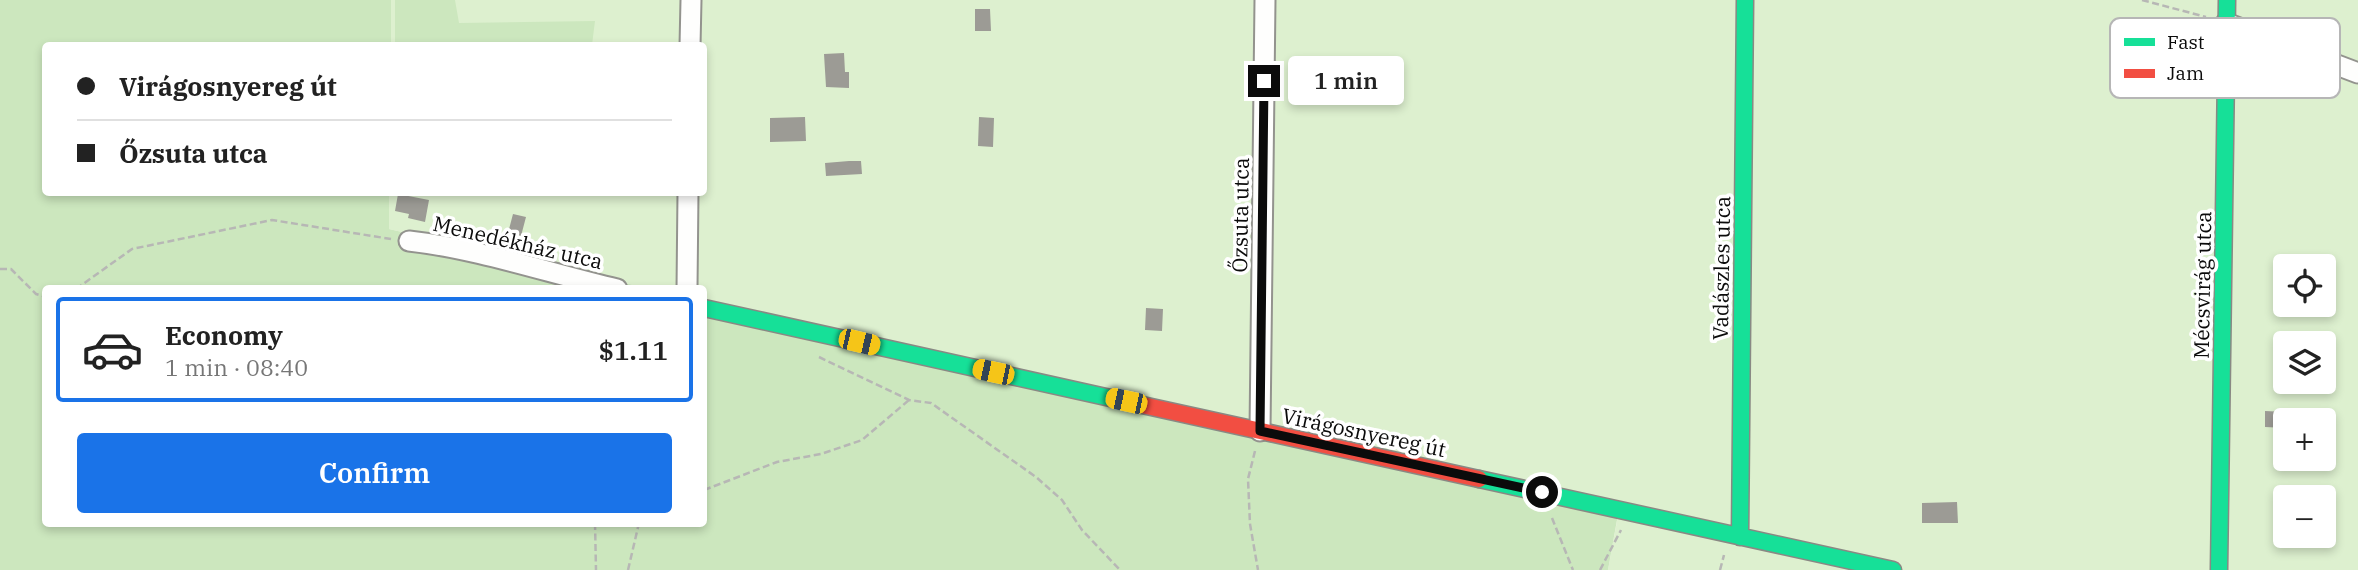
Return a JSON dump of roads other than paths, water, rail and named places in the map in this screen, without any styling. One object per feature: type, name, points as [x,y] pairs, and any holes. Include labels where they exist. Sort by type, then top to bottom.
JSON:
[{"type":"street","points":[[690,42],[691,0]]},
{"type":"street","name":"Őzsuta utca","points":[[1260,431],[1265,0]]},
{"type":"street","name":"Vadászles utca","points":[[1740,537],[1745,0]]},
{"type":"street","name":"Mécsvirág utca","points":[[2226,18],[2227,0]]},
{"type":"street","points":[[2340,65],[2358,72]]},
{"type":"street","name":"Mécsvirág utca","points":[[2219,570],[2225,98]]},
{"type":"street","points":[[687,285],[688,196]]},
{"type":"street","name":"Menedékház utca","points":[[409,241],[450,246],[599,285]]},
{"type":"street","name":"Virágosnyereg út","points":[[707,309],[1893,570]]}]
